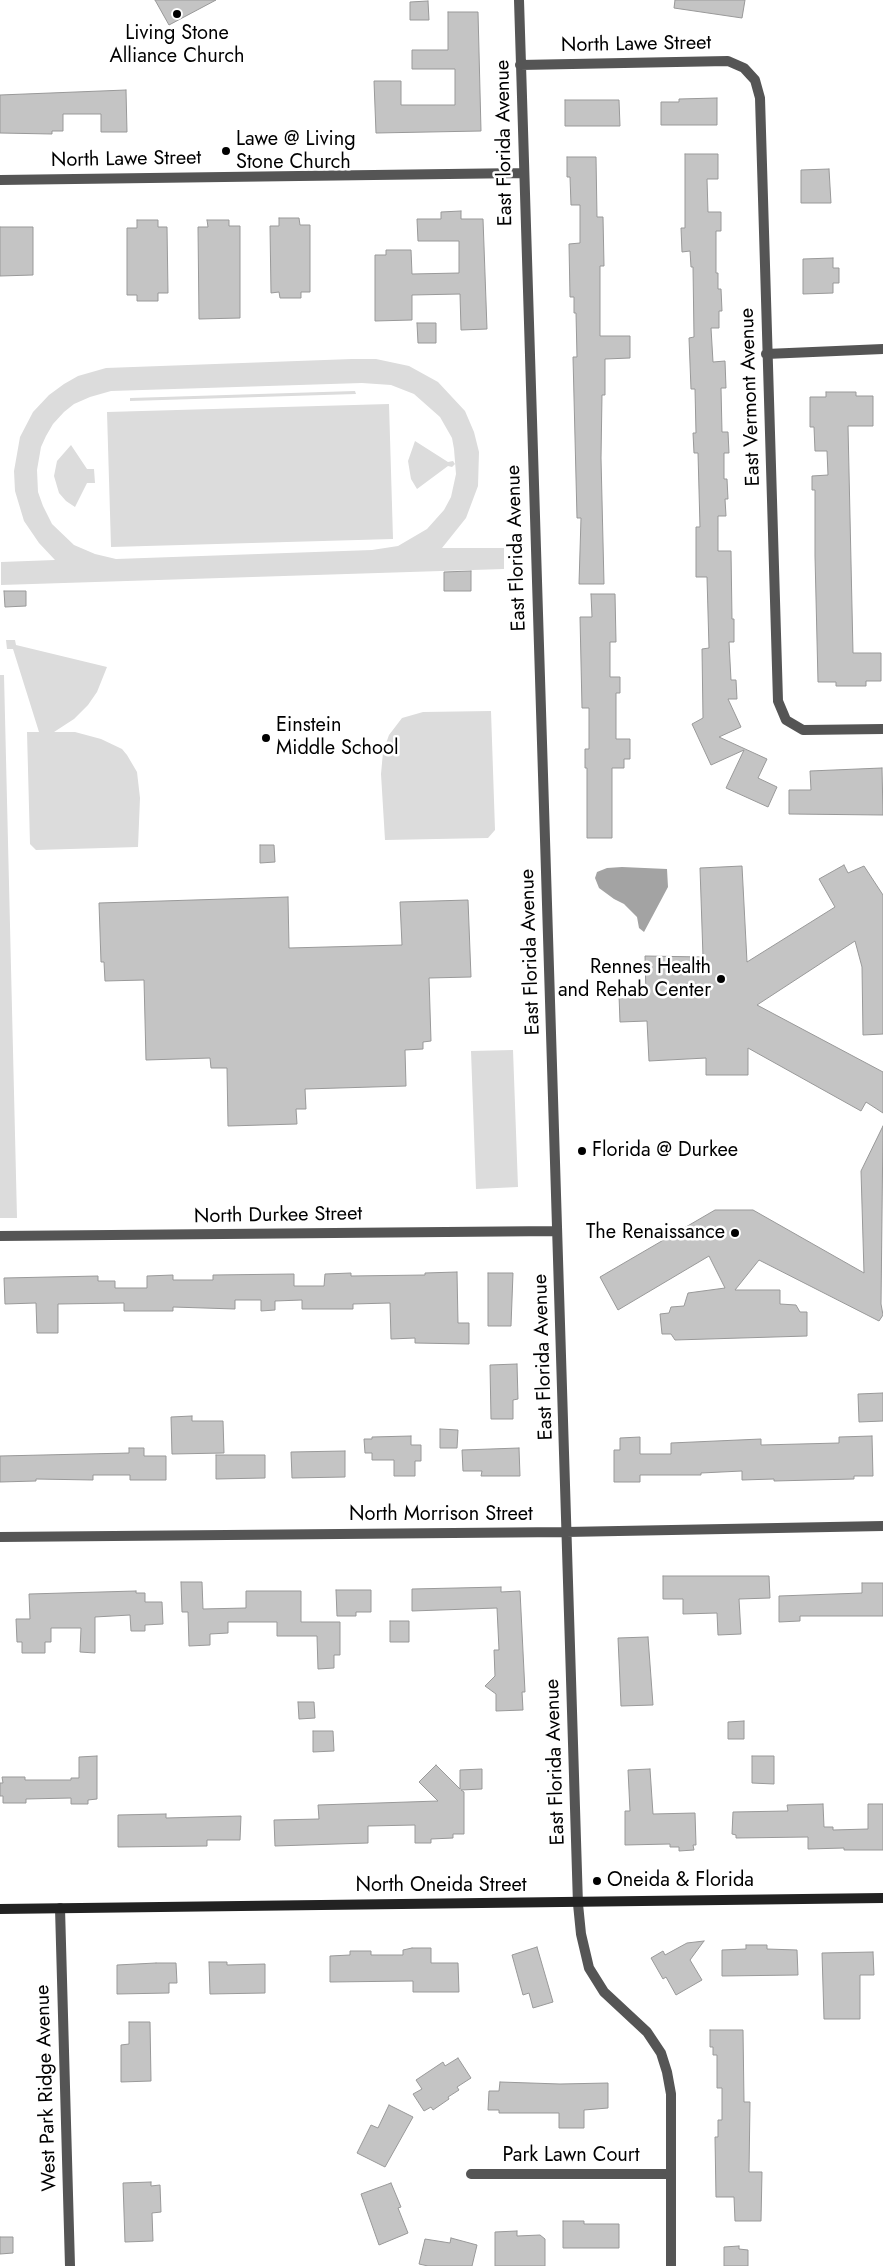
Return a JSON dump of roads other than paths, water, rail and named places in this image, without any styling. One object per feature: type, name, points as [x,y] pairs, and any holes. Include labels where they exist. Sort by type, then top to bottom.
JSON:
[{"type":"street","name":"East Florida Avenue","points":[[519,0],[522,173],[578,1904],[581,1934],[589,1968],[604,1992],[647,2032],[661,2052],[668,2072],[671,2094],[671,2266]]},
{"type":"street","name":"North Lawe Street","points":[[520,64],[728,61],[736,63],[749,73]]},
{"type":"street","name":"East Vermont Avenue","points":[[749,73],[755,80],[760,98],[766,354],[778,701],[786,720],[803,730],[883,729]]},
{"type":"street","name":"North Lawe Street","points":[[0,180],[522,173]]},
{"type":"street","points":[[766,354],[883,349]]},
{"type":"street","name":"North Durkee Street","points":[[0,1236],[557,1231]]},
{"type":"street","name":"North Morrison Street","points":[[0,1537],[566,1532],[883,1526]]},
{"type":"street","name":"North Oneida Street","points":[[0,1909],[280,1904],[578,1904],[883,1898]]},
{"type":"street","name":"West Park Ridge Avenue","points":[[60,1908],[70,2266]]},
{"type":"street","name":"Park Lawn Court","points":[[471,2174],[670,2174]]},
{"type":"place","name":"Living Stone Alliance Church","points":[[177,14]]},
{"type":"place","name":"Lawe @ Living Stone Church","points":[[226,151]]},
{"type":"place","name":"Einstein Middle School","points":[[266,738]]},
{"type":"place","name":"Rennes Health and Rehab Center","points":[[721,979]]},
{"type":"place","name":"Florida @ Durkee","points":[[582,1151]]},
{"type":"place","name":"The Renaissance","points":[[735,1233]]},
{"type":"place","name":"Oneida & Florida","points":[[597,1881]]}]
